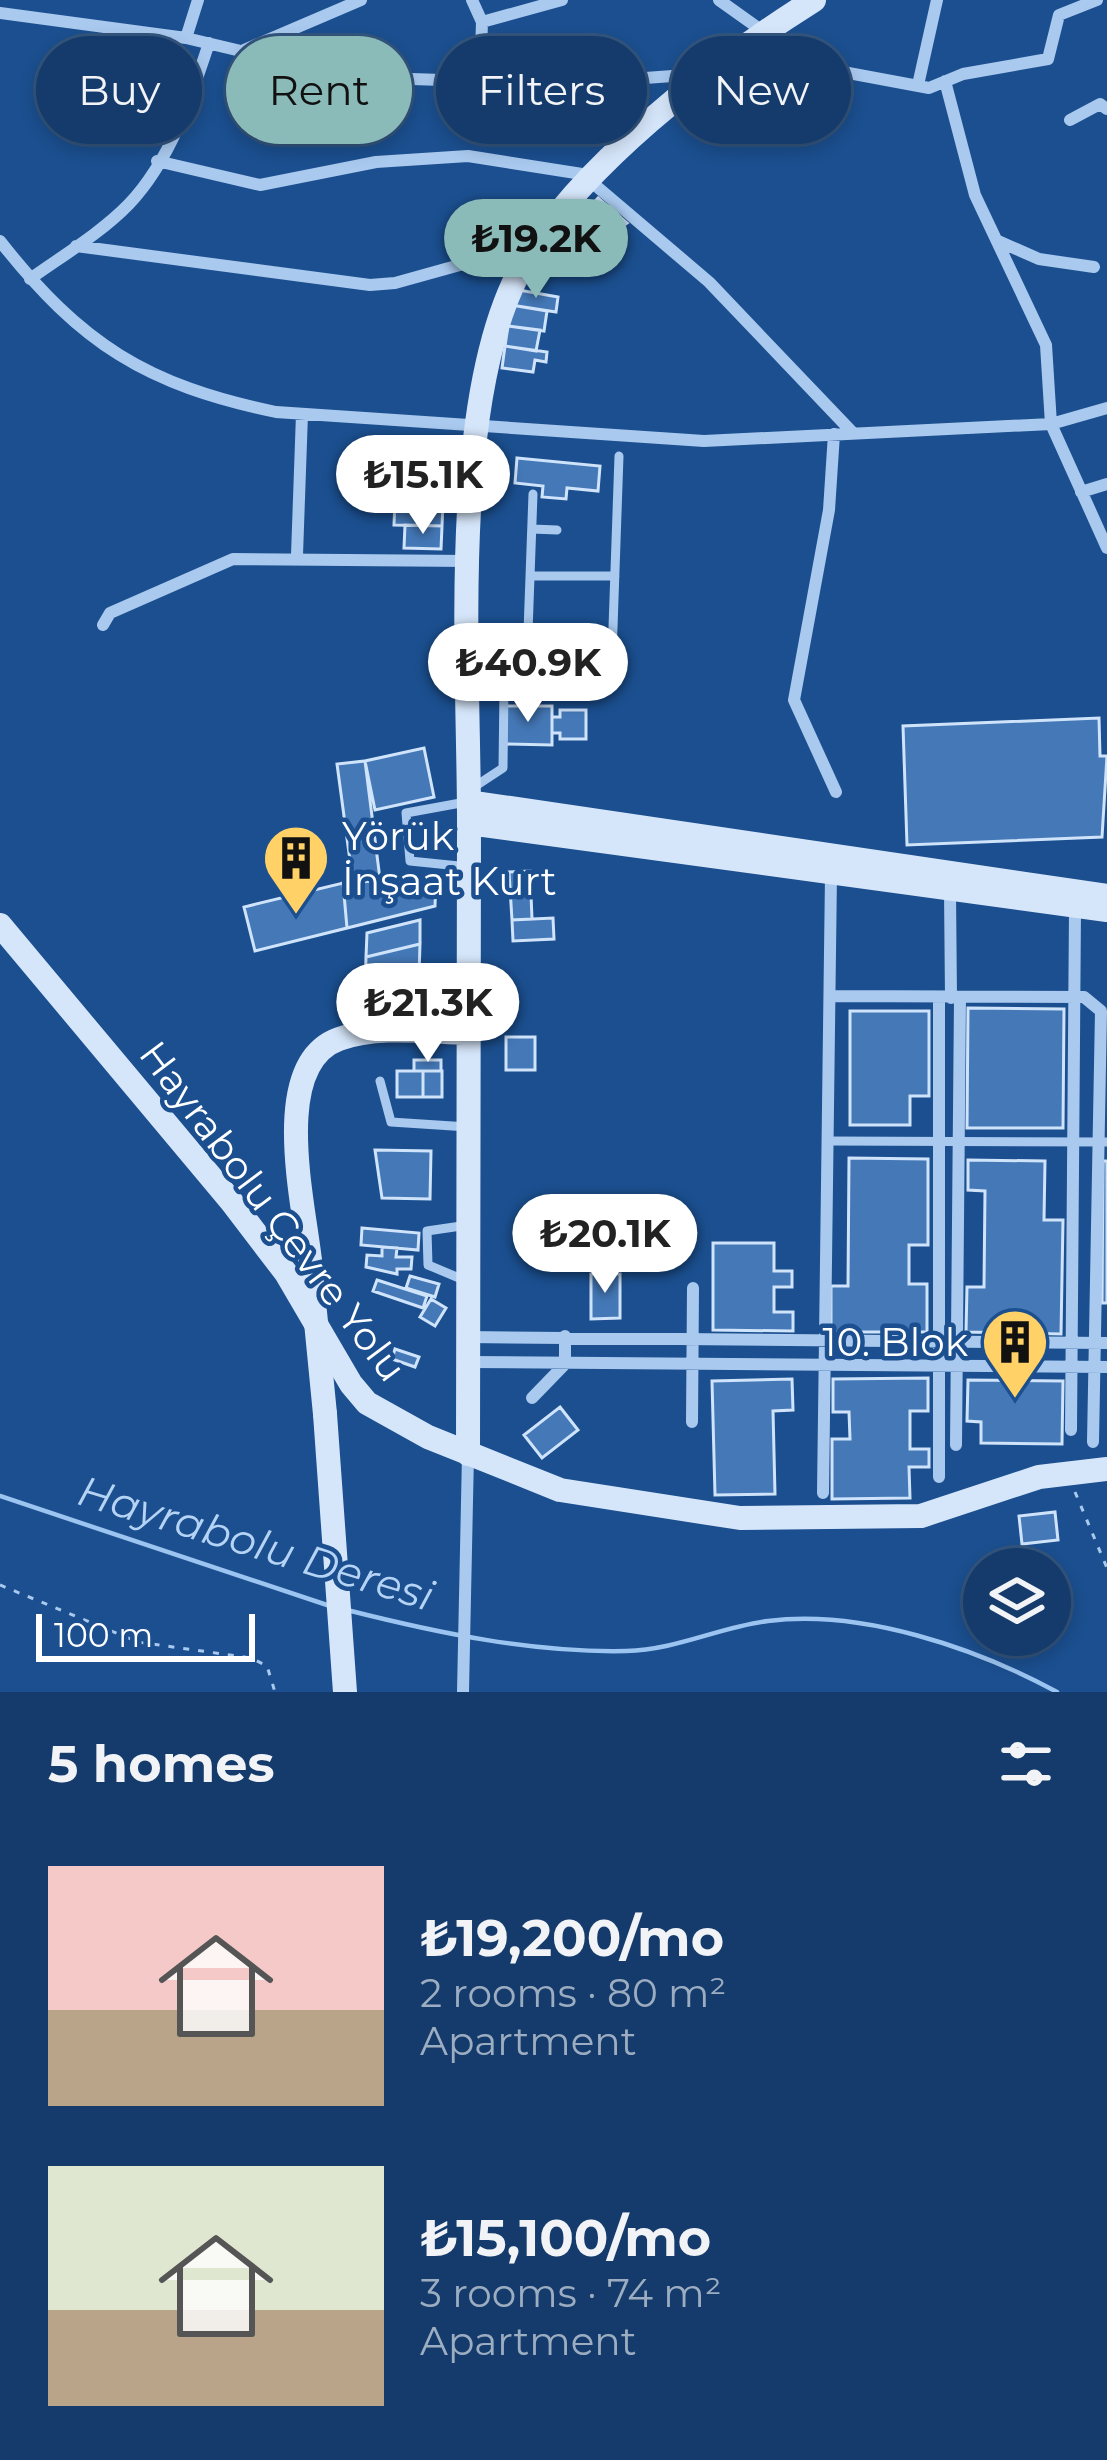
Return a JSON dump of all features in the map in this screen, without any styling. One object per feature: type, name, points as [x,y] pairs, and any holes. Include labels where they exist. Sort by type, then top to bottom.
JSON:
[{"type":"main road","points":[[758,36],[814,0]]},
{"type":"main road","points":[[468,1454],[470,561],[476,428],[502,310],[536,243],[593,179],[671,106]]},
{"type":"main road","points":[[469,805],[831,874],[1075,910],[1107,910]]},
{"type":"main road","points":[[469,805],[1107,896]]},
{"type":"main road","name":"Hayrabolu Çevre Yolu","points":[[0,925],[231,1202],[286,1274],[367,1403],[468,1454],[560,1490],[654,1509],[740,1518],[921,1516],[1067,1472],[1107,1468]]},
{"type":"main road","points":[[344,1684],[296,1094],[310,1058],[325,1045],[357,1034],[468,1033]]},
{"type":"street","points":[[187,36],[197,0]]},
{"type":"street","points":[[278,36],[361,0]]},
{"type":"street","points":[[472,0],[482,22],[482,36]]},
{"type":"street","points":[[482,22],[562,0]]},
{"type":"street","points":[[719,0],[764,32]]},
{"type":"street","points":[[918,86],[938,0]]},
{"type":"street","points":[[851,74],[918,86],[1048,58],[1059,15],[1097,0]]},
{"type":"street","points":[[2,14],[171,36]]},
{"type":"street","points":[[202,41],[226,47]]},
{"type":"street","points":[[30,279],[127,207],[187,111],[209,43]]},
{"type":"street","points":[[945,81],[975,195],[1046,345],[1051,424],[1107,548]]},
{"type":"street","points":[[1070,121],[1100,104],[1107,109]]},
{"type":"street","points":[[158,161],[260,185],[376,162],[468,156],[593,179],[709,282],[853,433]]},
{"type":"street","points":[[0,241],[81,332],[158,374],[220,400],[302,414],[704,441],[1051,424],[1107,408]]},
{"type":"street","points":[[997,241],[1039,260],[1094,267]]},
{"type":"street","points":[[76,246],[370,285],[536,243]]},
{"type":"street","points":[[297,555],[302,414]]},
{"type":"street","points":[[834,434],[829,510],[794,700],[836,792]]},
{"type":"street","points":[[1081,492],[1107,484]]},
{"type":"street","points":[[103,625],[110,613],[233,559],[297,555],[470,561]]},
{"type":"street","points":[[823,1493],[831,874]]},
{"type":"street","points":[[950,892],[950,998],[959,1142],[956,1445]]},
{"type":"street","points":[[1071,1430],[1075,910]]},
{"type":"street","points":[[831,996],[1075,997],[1101,1011],[1101,1367],[1094,1442]]},
{"type":"street","points":[[939,1477],[939,1142],[950,998]]},
{"type":"street","points":[[692,1422],[693,1288]]},
{"type":"street","points":[[468,1350],[565,1336],[1101,1343]]},
{"type":"street","points":[[532,1397],[565,1364],[565,1336]]},
{"type":"street","points":[[468,1350],[565,1364],[1101,1367]]},
{"type":"street","points":[[464,1692],[468,1454]]},
{"type":"lane","points":[[612,656],[619,456]]},
{"type":"lane","points":[[470,661],[528,632],[533,494]]},
{"type":"lane","points":[[532,529],[557,530]]},
{"type":"lane","points":[[530,576],[615,576]]},
{"type":"lane","points":[[469,805],[406,813],[410,861],[469,867]]},
{"type":"lane","points":[[380,1081],[391,1122],[468,1127]]},
{"type":"lane","points":[[828,1141],[1103,1142]]},
{"type":"lane","points":[[468,1225],[427,1231],[428,1265],[468,1282]]},
{"type":"path","points":[[1067,1472],[1107,1568]]},
{"type":"path","points":[[0,1585],[138,1642],[251,1658],[267,1666],[275,1692]]},
{"type":"building","points":[[598,198],[627,223],[610,234],[585,212]]},
{"type":"building","points":[[519,290],[558,297],[556,312],[511,305]]},
{"type":"building","points":[[511,305],[547,311],[544,331],[508,326]]},
{"type":"building","points":[[508,326],[540,330],[536,351],[505,346]]},
{"type":"building","points":[[505,346],[547,352],[546,362],[535,360],[533,372],[502,368]]},
{"type":"building","points":[[414,447],[437,448],[437,480],[414,480]]},
{"type":"building","points":[[517,458],[600,466],[598,491],[567,488],[566,499],[542,497],[543,486],[515,483]]},
{"type":"building","points":[[395,501],[443,503],[442,526],[394,525]]},
{"type":"building","points":[[405,525],[442,526],[441,549],[404,548]]},
{"type":"building","points":[[505,706],[552,706],[552,745],[504,744]]},
{"type":"building","points":[[560,710],[586,710],[586,739],[560,739],[560,733],[552,733],[552,717],[560,717]]},
{"type":"building","points":[[1099,718],[1100,756],[1107,756],[1102,837],[907,845],[903,726]]},
{"type":"building","points":[[424,748],[434,797],[375,810],[365,761]]},
{"type":"building","points":[[365,761],[380,879],[353,883],[337,764]]},
{"type":"building","points":[[530,871],[532,919],[512,920],[509,872]]},
{"type":"building","points":[[436,877],[435,906],[347,928],[343,883]]},
{"type":"building","name":"Yörük İnşaat Kurt","points":[[343,883],[347,928],[255,951],[244,907]]},
{"type":"building","points":[[553,918],[554,939],[513,941],[512,920]]},
{"type":"building","points":[[420,920],[420,944],[366,957],[367,933]]},
{"type":"building","points":[[420,944],[419,975],[365,991],[366,957]]},
{"type":"building","points":[[419,975],[420,989],[375,999],[374,988]]},
{"type":"building","points":[[968,1008],[1064,1009],[1063,1128],[967,1128]]},
{"type":"building","points":[[850,1011],[929,1011],[929,1096],[910,1096],[910,1125],[850,1125]]},
{"type":"building","points":[[506,1037],[535,1037],[535,1070],[506,1070]]},
{"type":"building","points":[[414,1060],[441,1060],[441,1071],[414,1071]]},
{"type":"building","points":[[397,1071],[423,1071],[423,1097],[397,1097]]},
{"type":"building","points":[[423,1071],[442,1071],[442,1097],[423,1097]]},
{"type":"building","points":[[375,1150],[431,1151],[430,1199],[382,1198]]},
{"type":"building","points":[[849,1158],[928,1159],[928,1245],[909,1245],[909,1284],[927,1284],[927,1332],[831,1332],[831,1286],[848,1286]]},
{"type":"building","points":[[968,1160],[1045,1161],[1044,1220],[1063,1220],[1061,1334],[966,1332],[967,1287],[984,1287],[985,1191],[968,1190]]},
{"type":"building","points":[[1103,1161],[1107,1161],[1107,1303],[1102,1303]]},
{"type":"building","points":[[362,1228],[419,1233],[418,1250],[361,1245]]},
{"type":"building","points":[[713,1243],[774,1243],[774,1271],[792,1271],[792,1287],[774,1287],[774,1312],[793,1312],[793,1331],[713,1330]]},
{"type":"building","points":[[382,1247],[397,1248],[396,1257],[412,1257],[411,1269],[397,1269],[397,1274],[366,1267],[367,1255],[382,1256]]},
{"type":"building","points":[[591,1274],[620,1274],[620,1318],[591,1319]]},
{"type":"building","points":[[410,1276],[439,1284],[435,1297],[406,1288]]},
{"type":"building","points":[[377,1280],[427,1296],[423,1308],[373,1291]]},
{"type":"building","points":[[431,1299],[446,1308],[435,1326],[420,1317]]},
{"type":"building","points":[[395,1349],[419,1357],[415,1367],[392,1359]]},
{"type":"building","points":[[928,1378],[928,1411],[910,1411],[910,1449],[929,1449],[929,1467],[909,1467],[910,1498],[832,1499],[832,1439],[850,1439],[849,1412],[833,1412],[833,1379]]},
{"type":"building","points":[[792,1379],[793,1410],[773,1411],[775,1494],[715,1495],[712,1381]]},
{"type":"building","name":"10. Blok","points":[[968,1380],[1063,1381],[1062,1444],[981,1443],[981,1422],[967,1421]]},
{"type":"building","points":[[560,1407],[578,1430],[542,1458],[524,1435]]},
{"type":"building","points":[[1055,1512],[1058,1540],[1022,1544],[1019,1516]]},
{"type":"waterway","name":"Hayrabolu Deresi","points":[[0,1496],[330,1606]]},
{"type":"waterway","name":"Hayrabolu Deresi","points":[[347,1610],[486,1640],[591,1651],[663,1647],[768,1621],[841,1621],[955,1647],[1057,1692]]},
{"type":"place","name":"Yörük İnşaat Kurt","points":[[296,917]]},
{"type":"place","name":"10. Blok","points":[[1015,1401]]}]
